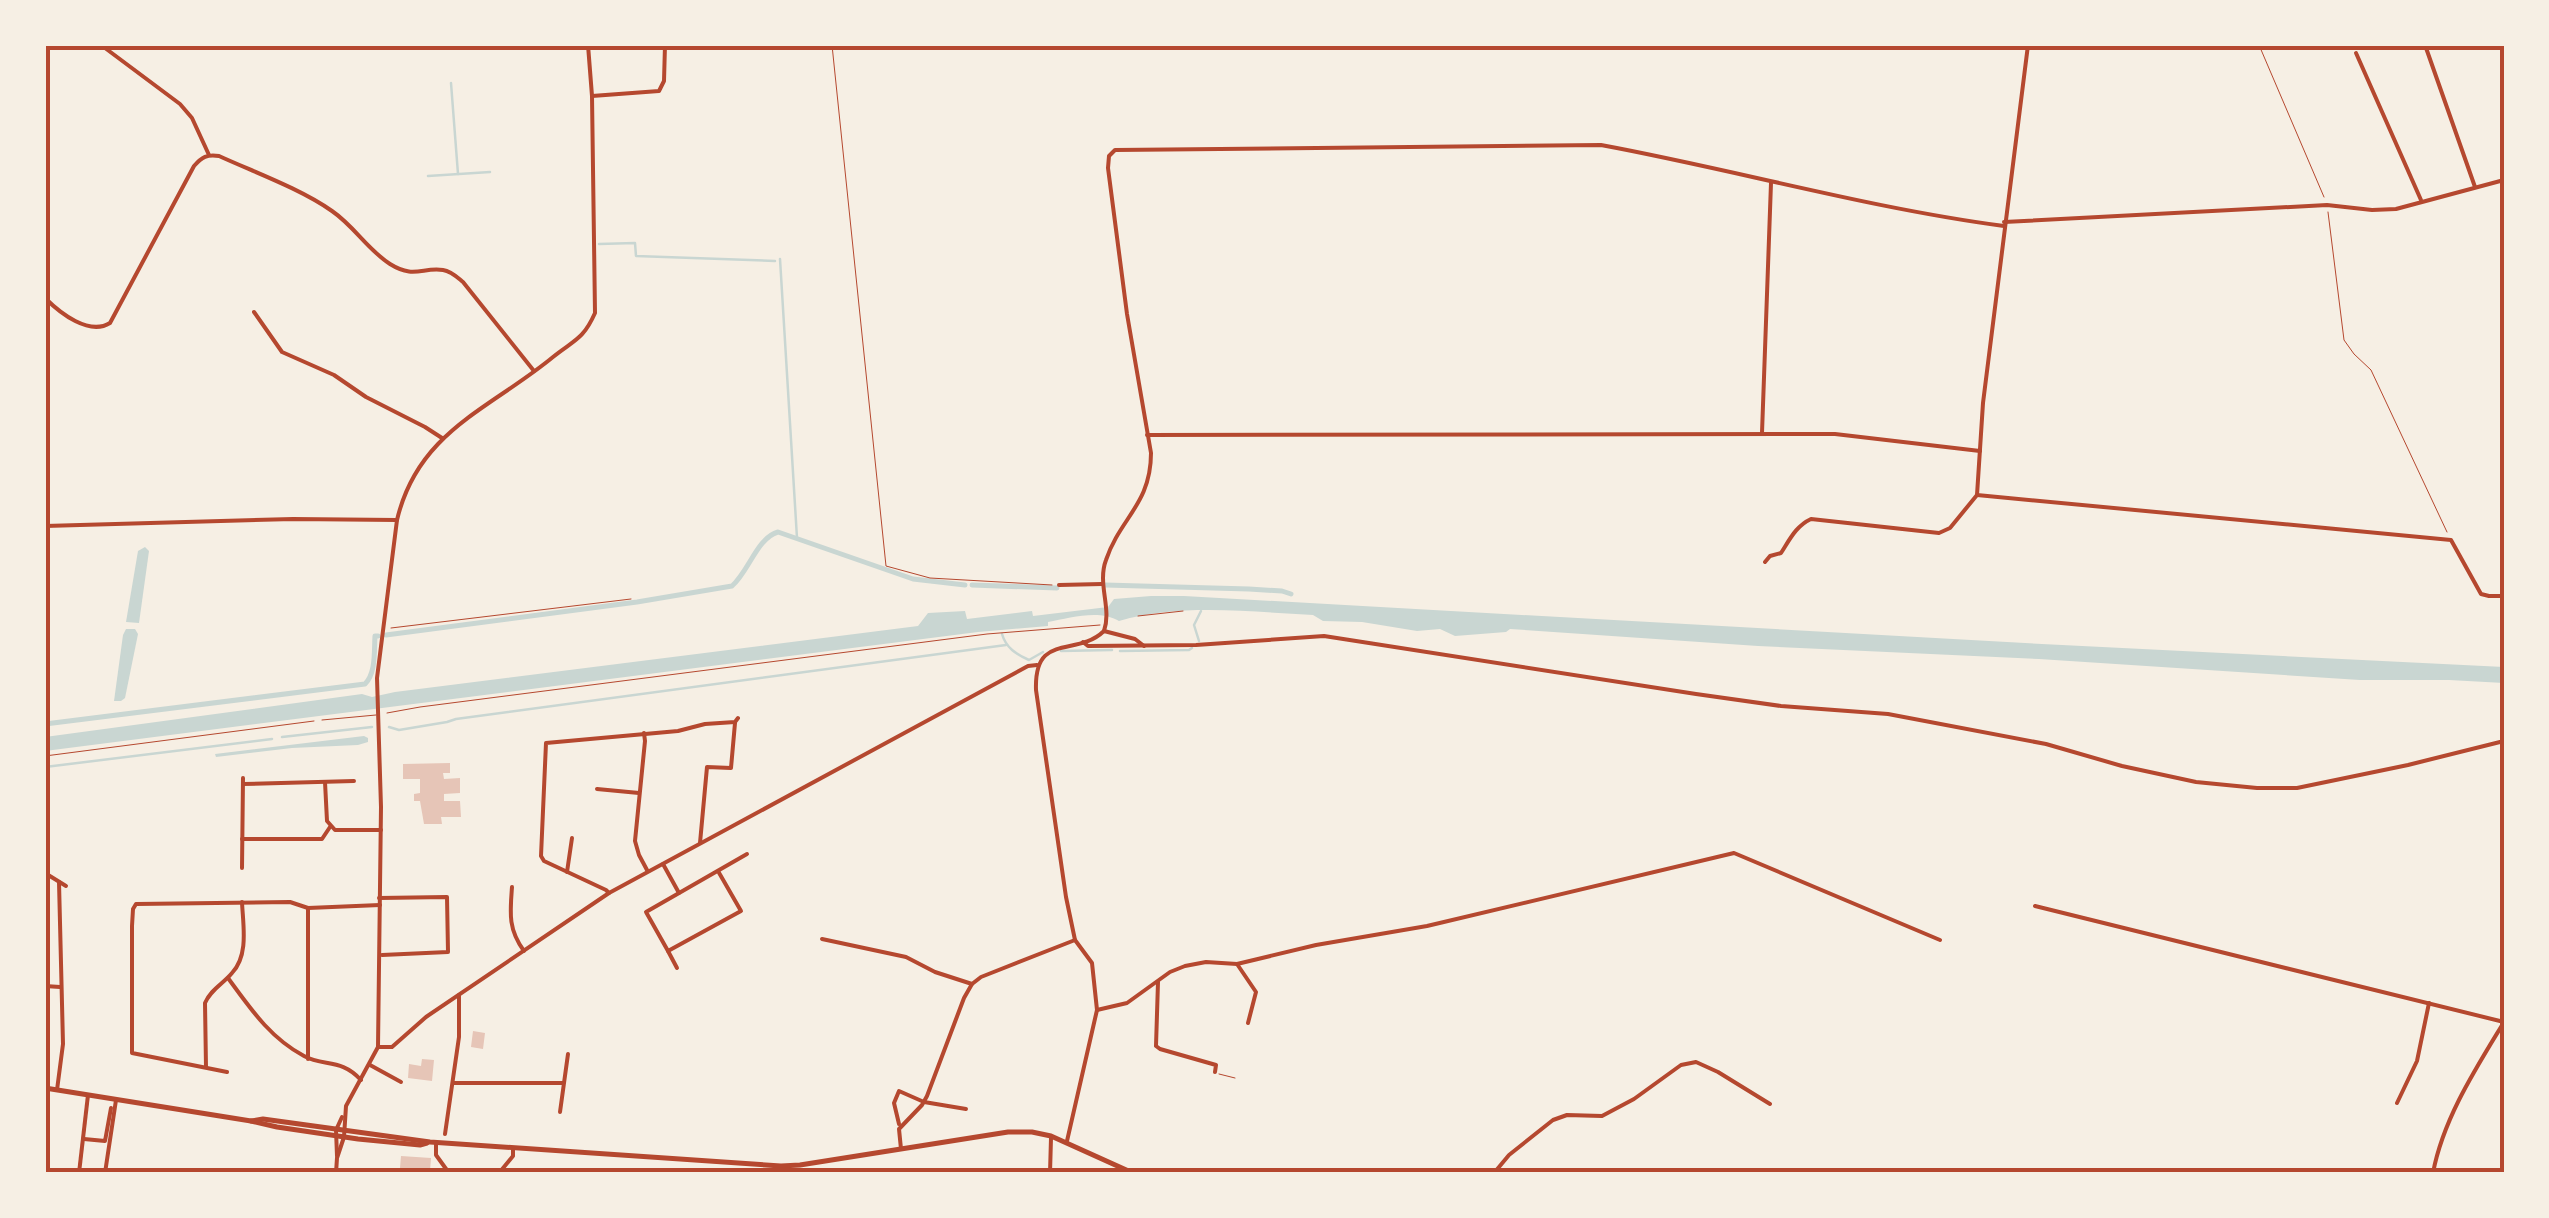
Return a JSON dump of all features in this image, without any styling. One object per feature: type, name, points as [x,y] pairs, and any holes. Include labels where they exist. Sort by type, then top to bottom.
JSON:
[{"type":"main road","points":[[45,1088],[265,1125],[420,1145],[433,1142],[781,1166],[1008,1132],[1032,1132],[1067,1141],[1132,1173]]},
{"type":"street","points":[[101,45],[180,104],[192,118],[209,154]]},
{"type":"street","points":[[336,1173],[344,1112],[378,1047],[378,660],[397,520],[403,496],[442,438],[580,338],[595,313],[588,45]]},
{"type":"street","points":[[592,96],[659,92],[664,81],[666,45]]},
{"type":"street","points":[[1765,562],[1782,553],[1796,530],[1811,519],[1939,533],[1950,528],[1978,495],[1983,403],[2028,45]]},
{"type":"street","points":[[2425,45],[2475,188]]},
{"type":"street","points":[[2356,53],[2422,202]]},
{"type":"street","points":[[1067,1141],[1097,1010],[1092,962],[1075,940],[1066,897],[1036,690],[1037,665],[1047,654],[1100,636],[1106,625],[1102,584],[1107,556],[1138,506],[1151,473],[1152,453],[1124,296],[1108,168],[1114,150],[1601,145],[1927,215],[2004,224],[2327,205],[2396,209],[2504,180]]},
{"type":"street","points":[[46,300],[62,314],[91,326],[102,328],[110,323],[194,166],[209,154],[329,209],[346,221],[373,251],[403,271],[442,270],[453,274],[534,371]]},
{"type":"street","points":[[1762,433],[1771,181]]},
{"type":"street","points":[[254,312],[282,352],[334,374],[366,398],[442,438]]},
{"type":"street","points":[[1147,435],[1835,434],[1980,452]]},
{"type":"street","points":[[1978,495],[2451,540],[2480,594],[2504,596]]},
{"type":"street","points":[[45,526],[276,519],[397,520]]},
{"type":"street","points":[[1059,585],[1102,584]]},
{"type":"street","points":[[1106,625],[1144,646]]},
{"type":"street","points":[[1083,642],[1088,646],[1196,645],[1324,636],[1781,706],[1888,714],[2046,744],[2196,782],[2258,788],[2297,788],[2504,740]]},
{"type":"street","points":[[378,1047],[392,1047],[426,1017],[608,894],[1028,666],[1037,665]]},
{"type":"street","points":[[608,894],[541,856],[546,743],[737,720],[731,768],[707,767],[700,843]]},
{"type":"street","points":[[644,733],[635,841],[648,872]]},
{"type":"street","points":[[242,868],[243,780],[354,781]]},
{"type":"street","points":[[325,782],[330,827],[381,830]]},
{"type":"street","points":[[597,789],[639,793]]},
{"type":"street","points":[[242,839],[322,839],[330,827]]},
{"type":"street","points":[[568,872],[572,838]]},
{"type":"street","points":[[676,968],[646,912],[747,854]]},
{"type":"street","points":[[1097,1010],[1128,1003],[1170,972],[1185,966],[1206,962],[1237,964],[1316,945],[1427,926],[1734,854],[1940,940]]},
{"type":"street","points":[[664,864],[679,893]]},
{"type":"street","points":[[668,952],[740,911],[718,871]]},
{"type":"street","points":[[45,874],[66,886]]},
{"type":"street","points":[[57,1090],[63,1044],[60,882]]},
{"type":"street","points":[[380,955],[448,952],[449,885]]},
{"type":"street","points":[[512,887],[513,935],[524,951]]},
{"type":"street","points":[[228,1072],[132,1053],[133,909],[139,902],[290,902],[308,908],[448,897]]},
{"type":"street","points":[[206,1068],[206,1003],[209,994],[237,968],[242,956],[242,902]]},
{"type":"street","points":[[2036,906],[2504,1022],[2451,1116],[2433,1173]]},
{"type":"street","points":[[308,908],[308,1059]]},
{"type":"street","points":[[822,940],[906,957],[972,984]]},
{"type":"street","points":[[901,1149],[900,1125],[924,1102],[972,984],[1075,940]]},
{"type":"street","points":[[1237,964],[1256,992],[1248,1023]]},
{"type":"street","points":[[228,978],[268,1031],[308,1059],[340,1065],[360,1080]]},
{"type":"street","points":[[1158,982],[1156,1046],[1216,1065]]},
{"type":"street","points":[[45,986],[62,986]]},
{"type":"street","points":[[446,1134],[459,1037],[459,995]]},
{"type":"street","points":[[2397,1103],[2417,1061],[2430,1002]]},
{"type":"street","points":[[560,1112],[568,1054]]},
{"type":"street","points":[[1215,1072],[1220,1054]]},
{"type":"street","points":[[1494,1173],[1554,1120],[1602,1116],[1634,1099],[1681,1065],[1696,1062],[1770,1104]]},
{"type":"street","points":[[370,1064],[401,1082]]},
{"type":"street","points":[[453,1083],[564,1083]]},
{"type":"street","points":[[900,1125],[894,1104],[899,1091],[924,1102],[966,1109]]},
{"type":"street","points":[[80,1173],[88,1095]]},
{"type":"street","points":[[105,1173],[116,1100]]},
{"type":"street","points":[[84,1139],[106,1141],[111,1108]]},
{"type":"street","points":[[1050,1136],[1050,1173]]},
{"type":"street","points":[[433,1142],[436,1155],[449,1173]]},
{"type":"street","points":[[499,1173],[513,1156],[513,1149]]},
{"type":"lane","points":[[322,720],[379,715]]},
{"type":"lane","points":[[1215,1072],[1235,1078]]},
{"type":"path","points":[[832,45],[886,566],[930,578],[1059,585]]},
{"type":"path","points":[[2259,45],[2327,205],[2344,340],[2377,381],[2451,540]]},
{"type":"path","points":[[382,629],[631,599]]},
{"type":"path","points":[[1138,616],[1183,611]]},
{"type":"path","points":[[379,715],[1004,632],[1106,625]]},
{"type":"path","points":[[45,756],[322,720]]},
{"type":"shaded area","points":[[145,547],[149,551],[139,623],[126,622],[138,551]]},
{"type":"shaded area","points":[[1151,596],[2504,667],[2504,683],[2360,680],[1510,629],[1455,636],[1440,629],[1417,631],[1362,622],[1323,621],[1313,615],[1191,610],[1119,621],[1084,615],[1048,622],[1048,626],[45,751],[45,737],[918,626],[928,613],[965,611],[967,619],[1032,611],[1033,616],[1108,607],[1114,599]]},
{"type":"shaded area","points":[[126,629],[135,629],[138,634],[125,698],[114,701],[123,635]]},
{"type":"shaded area","points":[[364,736],[368,742],[358,745],[216,757],[215,754]]},
{"type":"building","points":[[450,763],[450,773],[443,773],[444,779],[460,778],[460,793],[444,794],[444,801],[460,801],[461,817],[441,817],[442,824],[424,824],[420,801],[414,801],[414,794],[420,793],[420,779],[403,779],[403,764]]},
{"type":"building","points":[[473,1031],[485,1033],[483,1049],[471,1047]]},
{"type":"building","points":[[422,1059],[434,1060],[432,1081],[408,1078],[409,1064],[421,1066]]},
{"type":"building","points":[[401,1156],[431,1158],[429,1173],[397,1173]]},
{"type":"waterway","points":[[451,83],[458,174]]},
{"type":"waterway","points":[[428,176],[490,172]]},
{"type":"waterway","points":[[599,244],[635,243],[636,256],[775,261]]},
{"type":"waterway","points":[[780,259],[797,538]]},
{"type":"waterway","points":[[386,635],[732,586],[764,541],[778,532],[913,579],[965,585]]},
{"type":"waterway","points":[[972,585],[1057,588]]},
{"type":"waterway","points":[[1105,585],[1291,594]]},
{"type":"waterway","points":[[1199,641],[1194,625],[1201,611]]},
{"type":"waterway","points":[[1002,634],[1012,650],[1029,660],[1043,652]]},
{"type":"waterway","points":[[45,724],[365,684],[373,668],[378,636]]},
{"type":"waterway","points":[[389,727],[399,730],[1006,645]]},
{"type":"waterway","points":[[1120,651],[1192,648]]},
{"type":"waterway","points":[[1061,651],[1112,650]]},
{"type":"waterway","points":[[282,737],[372,727]]},
{"type":"waterway","points":[[45,767],[272,739]]}]
